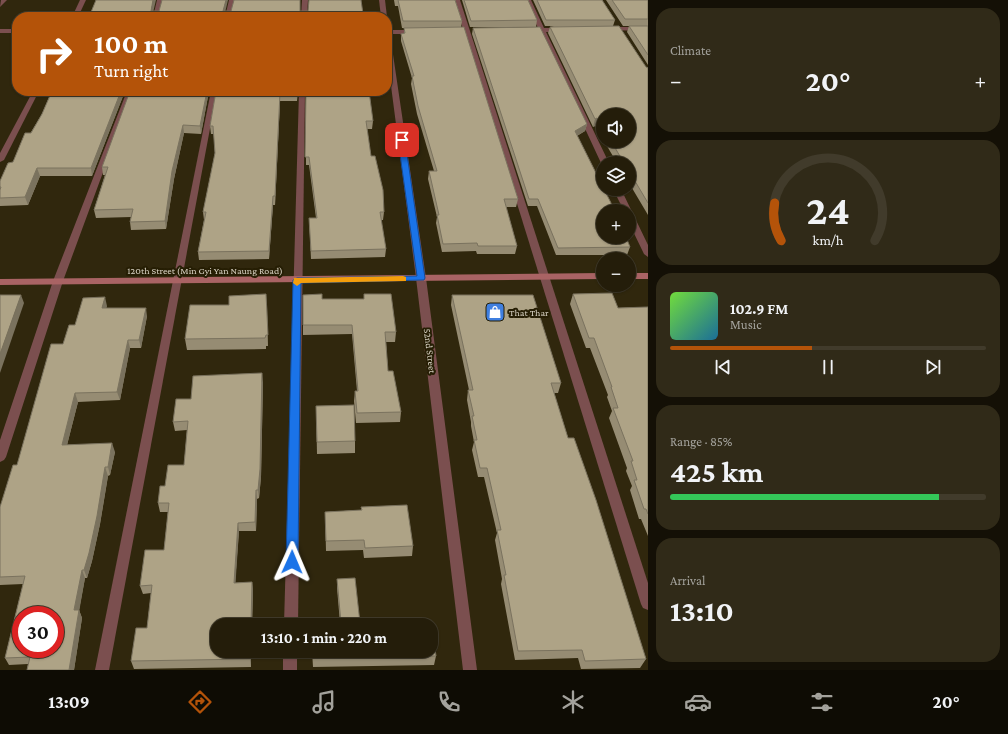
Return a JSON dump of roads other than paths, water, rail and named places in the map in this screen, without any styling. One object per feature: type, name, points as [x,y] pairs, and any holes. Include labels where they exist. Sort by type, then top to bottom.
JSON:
[{"type":"main road","name":"120th Street (Min Gyi Yan Naung Road)","points":[[0,282],[596,276]]},
{"type":"main road","points":[[636,276],[648,276]]},
{"type":"street","points":[[0,5],[4,0]]},
{"type":"street","points":[[77,12],[83,0]]},
{"type":"street","points":[[157,12],[160,0]]},
{"type":"street","points":[[229,12],[232,0]]},
{"type":"street","points":[[304,12],[305,0]]},
{"type":"street","points":[[382,0],[383,12]]},
{"type":"street","points":[[457,0],[648,604]]},
{"type":"street","points":[[528,0],[602,156]]},
{"type":"street","points":[[618,26],[624,35]]},
{"type":"street","points":[[604,29],[618,26],[648,29]]},
{"type":"street","points":[[520,31],[574,30]]},
{"type":"street","points":[[0,31],[12,31]]},
{"type":"street","points":[[392,32],[427,32]]},
{"type":"street","name":"52nd Street","points":[[392,68],[421,278],[470,670]]},
{"type":"street","points":[[0,160],[33,96]]},
{"type":"street","points":[[0,457],[58,281],[128,96]]},
{"type":"street","points":[[102,670],[213,96]]},
{"type":"street","points":[[291,618],[302,96]]},
{"type":"street","points":[[636,229],[648,254]]},
{"type":"street","points":[[290,658],[290,670]]},
{"type":"place","name":"That Thar","points":[[495,312]]}]
